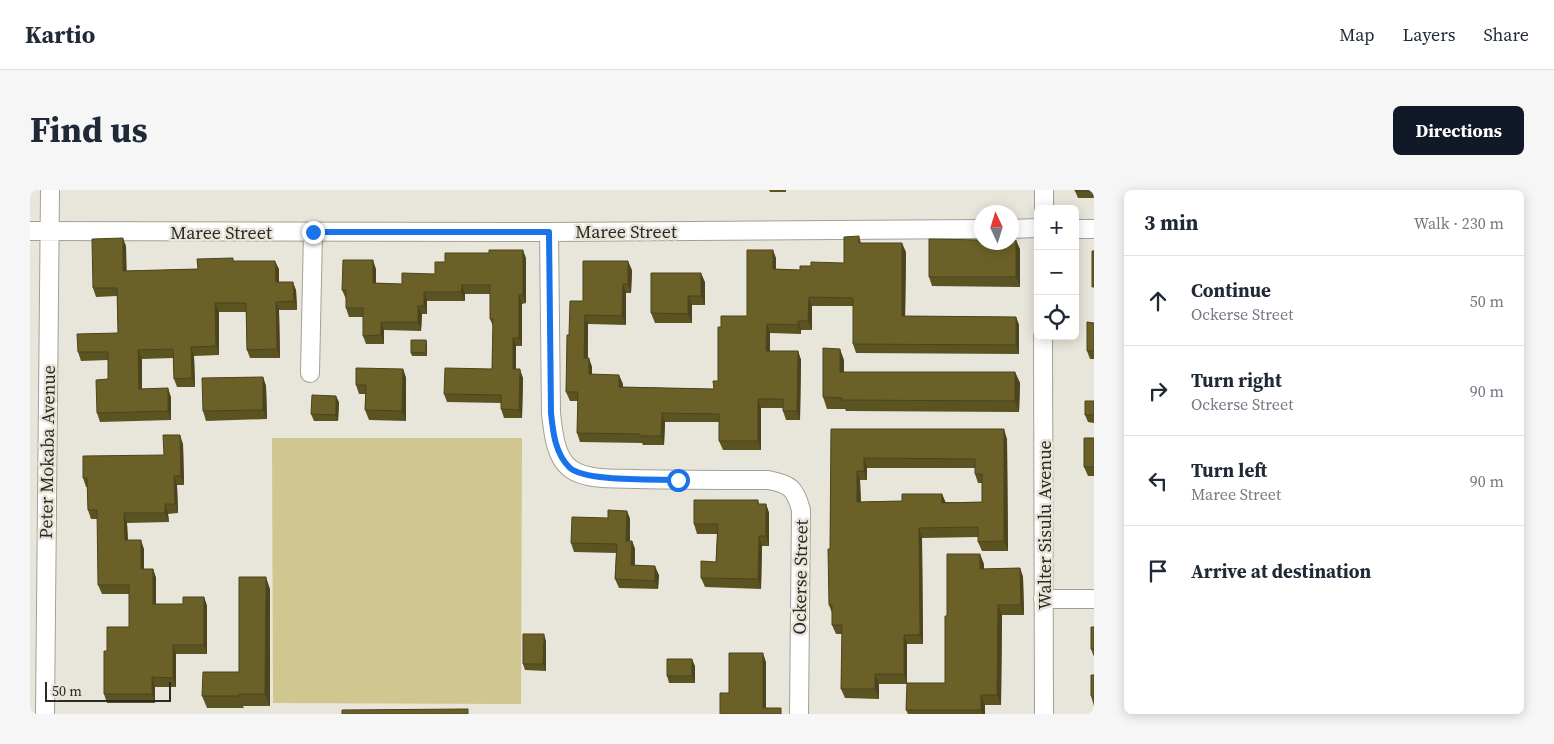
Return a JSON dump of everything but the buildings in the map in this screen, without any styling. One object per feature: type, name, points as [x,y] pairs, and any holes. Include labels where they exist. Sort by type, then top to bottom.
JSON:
[{"type":"street","name":"Peter Mokaba Avenue","points":[[45,714],[50,190]]},
{"type":"street","points":[[1044,190],[1044,205]]},
{"type":"street","points":[[1019,229],[1034,228]]},
{"type":"street","name":"Maree Street","points":[[30,231],[549,232],[974,229]]},
{"type":"street","points":[[1079,229],[1094,229]]},
{"type":"street","points":[[310,373],[313,232]]},
{"type":"street","name":"Ockerse Street","points":[[549,232],[551,413],[554,436],[561,456],[570,469],[592,477],[678,480],[768,480],[789,486],[795,492],[801,510],[799,714]]},
{"type":"street","name":"Walter Sisulu Avenue","points":[[1043,340],[1044,714]]},
{"type":"street","points":[[1043,599],[1094,599]]},
{"type":"shaded area","points":[[272,438],[522,438],[521,704],[273,703]]},
{"type":"route","points":[[313,232],[549,232],[551,413],[554,436],[561,456],[570,469],[592,477],[678,480]]}]
